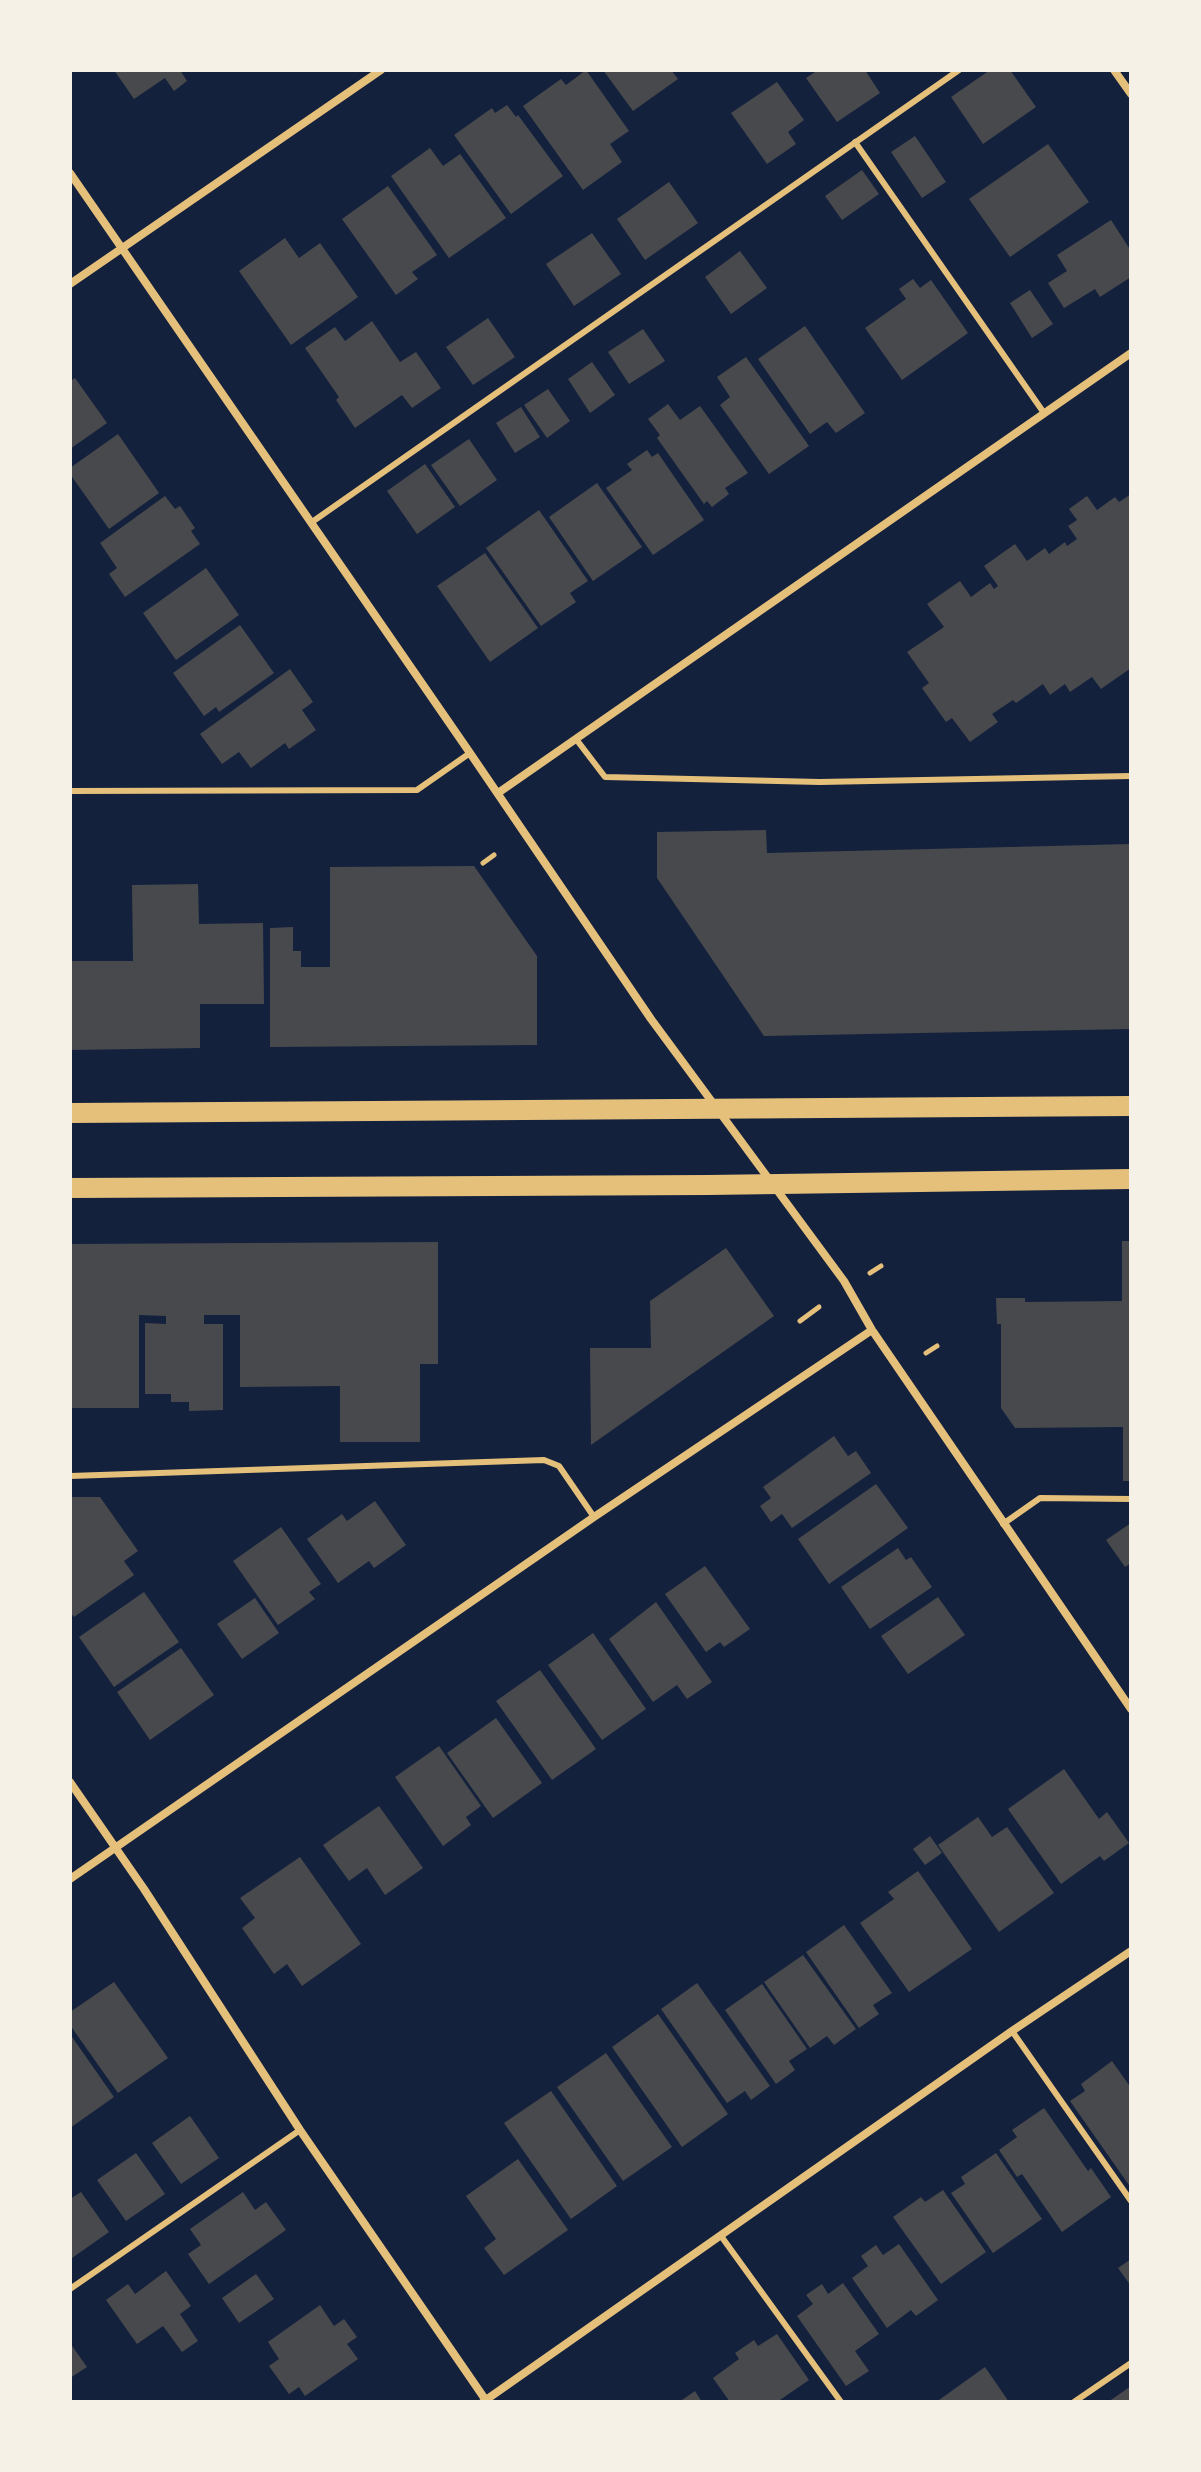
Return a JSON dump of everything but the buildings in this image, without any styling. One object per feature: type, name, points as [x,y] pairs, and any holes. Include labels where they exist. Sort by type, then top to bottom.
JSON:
[{"type":"main road","points":[[70,1113],[1131,1106]]},
{"type":"main road","points":[[70,1188],[1131,1179]]},
{"type":"street","points":[[70,284],[381,70]]},
{"type":"street","points":[[1114,70],[1131,94]]},
{"type":"street","points":[[70,173],[658,1029],[844,1281],[872,1330],[1131,1709]]},
{"type":"street","points":[[498,793],[1131,353]]},
{"type":"street","points":[[70,1879],[594,1517],[872,1330]]},
{"type":"street","points":[[70,1782],[300,2130],[485,2401],[1131,1951]]},
{"type":"lane","points":[[312,522],[959,70]]},
{"type":"lane","points":[[855,142],[1044,413]]},
{"type":"lane","points":[[576,739],[605,777],[820,782],[1131,776]]},
{"type":"lane","points":[[70,791],[417,790],[470,753]]},
{"type":"lane","points":[[70,1476],[544,1460],[559,1466],[594,1517]]},
{"type":"lane","points":[[1003,1524],[1040,1498],[1131,1499]]},
{"type":"lane","points":[[1012,2031],[1131,2201]]},
{"type":"lane","points":[[70,2289],[300,2130]]},
{"type":"lane","points":[[721,2236],[841,2402]]},
{"type":"lane","points":[[1074,2402],[1131,2363]]},
{"type":"path","points":[[483,863],[494,855]]},
{"type":"path","points":[[869,1274],[881,1266]]},
{"type":"path","points":[[800,1321],[819,1307]]},
{"type":"path","points":[[926,1353],[937,1346]]}]
